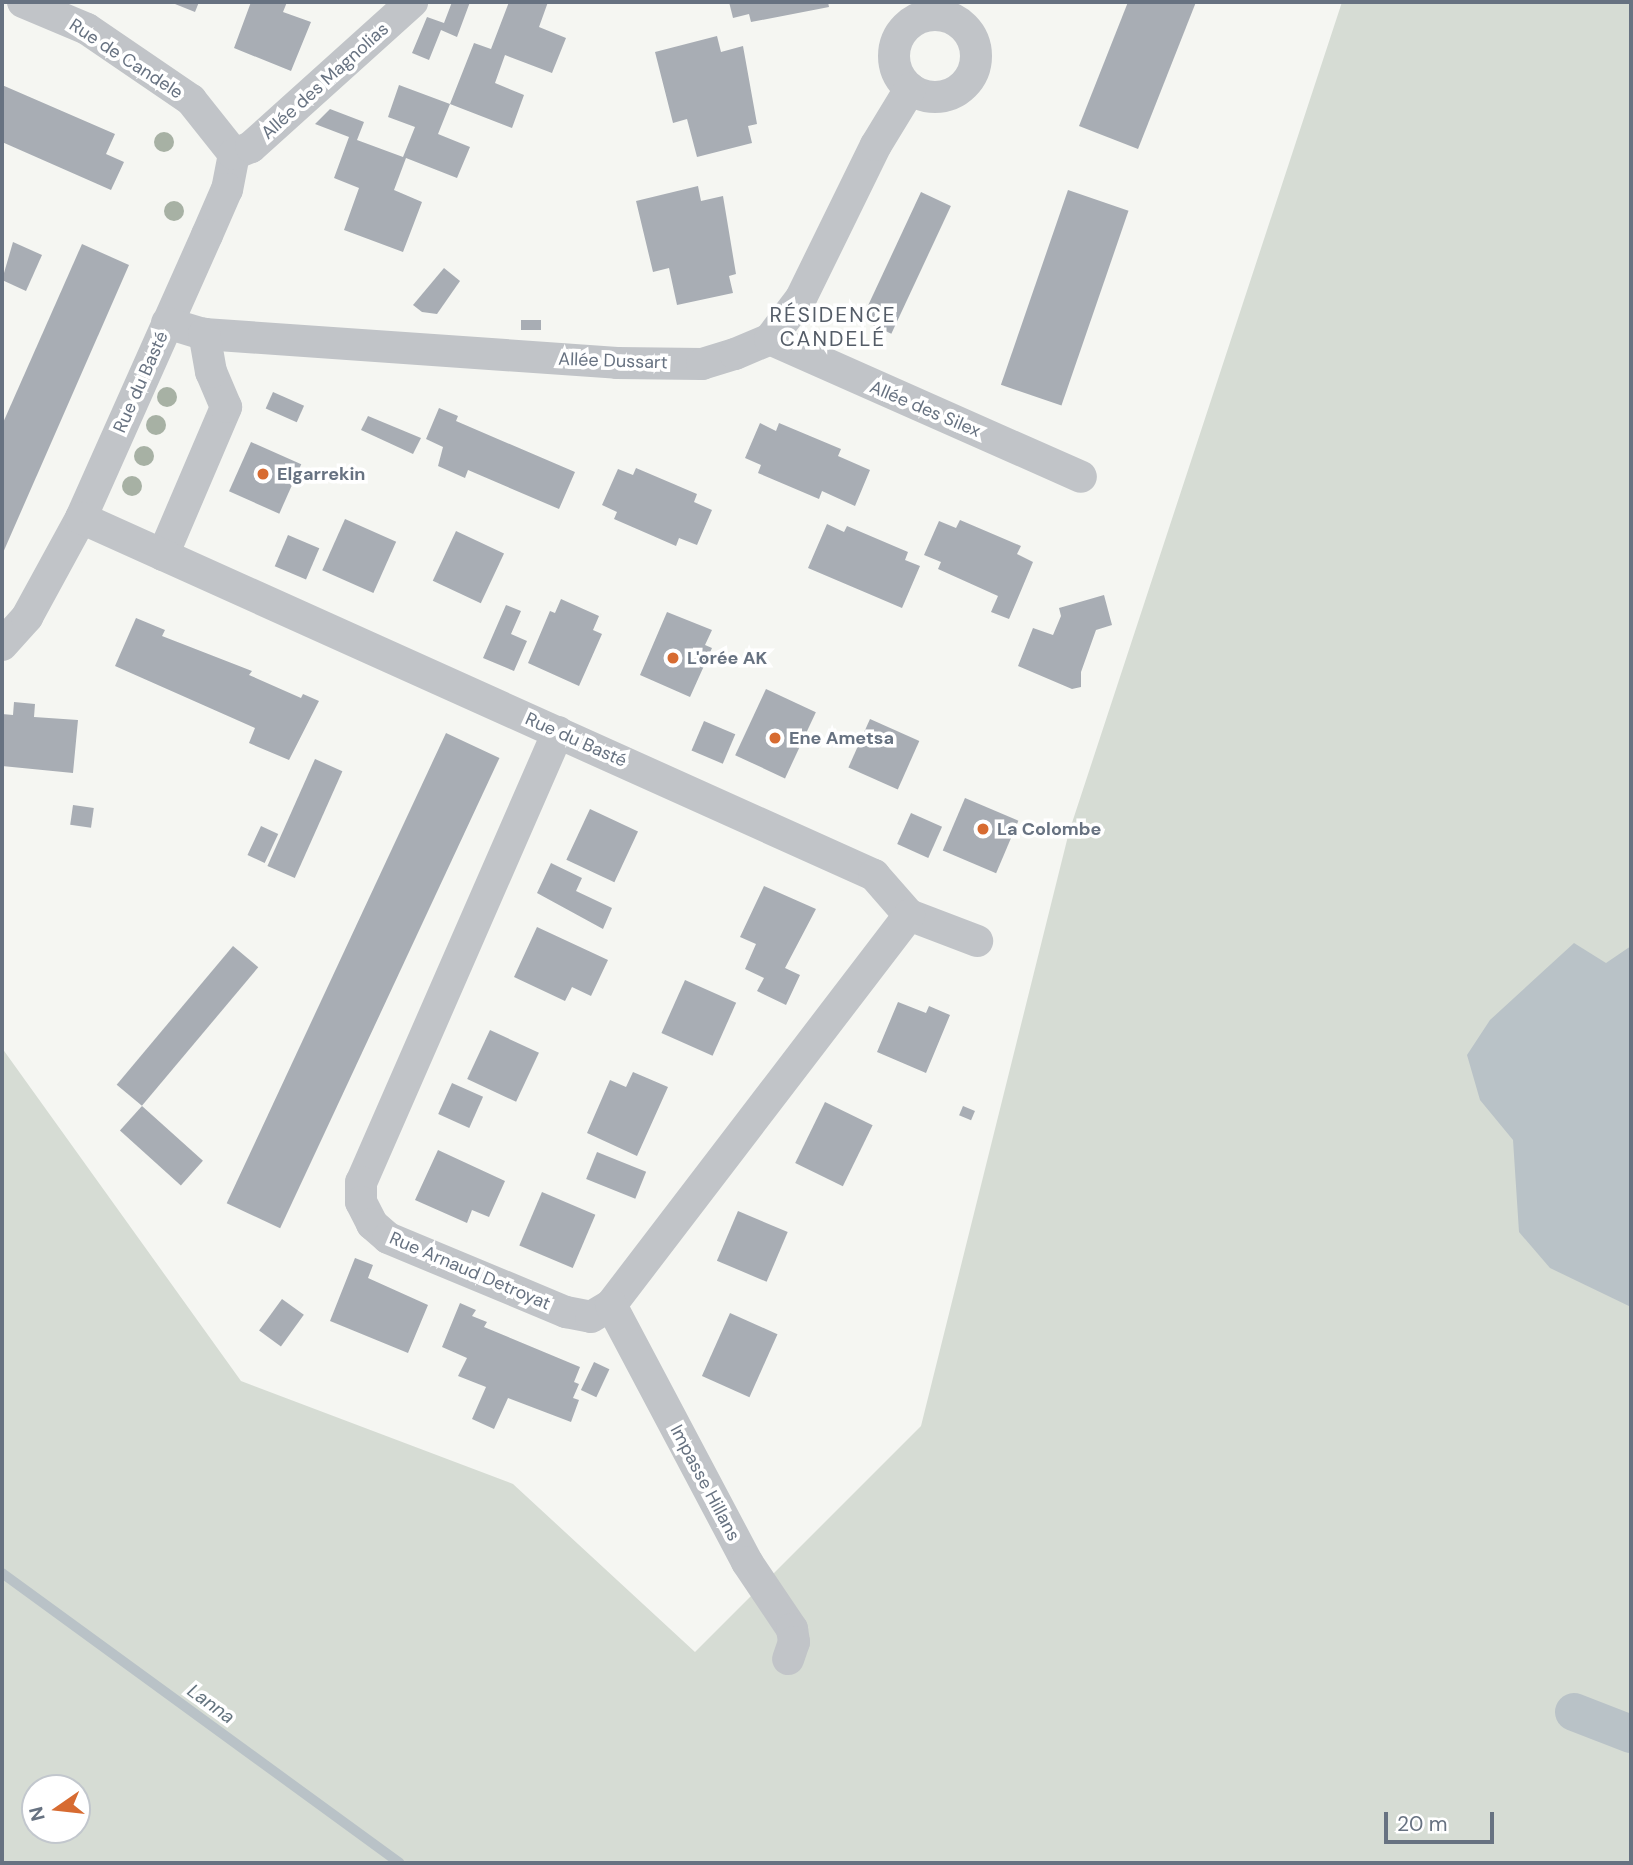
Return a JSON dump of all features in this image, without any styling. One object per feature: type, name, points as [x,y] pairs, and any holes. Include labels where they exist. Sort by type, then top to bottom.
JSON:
[{"type":"street","name":"Rue de Candele","points":[[23,2],[87,29],[191,100],[234,154]]},
{"type":"street","name":"Allée des Magnolias","points":[[234,154],[251,147],[412,2]]},
{"type":"street","points":[[770,339],[800,298],[876,145],[910,89]]},
{"type":"street","points":[[167,323],[227,189],[234,154]]},
{"type":"street","name":"Allée Dussart","points":[[167,323],[204,334],[617,363],[702,364],[770,339]]},
{"type":"street","name":"Rue du Basté","points":[[2,645],[27,617],[81,518],[167,323]]},
{"type":"street","points":[[163,555],[226,407],[211,372],[204,334]]},
{"type":"street","name":"Allée des Silex","points":[[770,339],[1081,477]]},
{"type":"street","name":"Rue du Basté","points":[[81,518],[874,875],[909,915],[977,942]]},
{"type":"street","name":"Rue Arnaud Detroyat","points":[[558,732],[361,1182],[361,1202],[372,1224],[388,1238],[566,1312],[591,1317],[611,1305]]},
{"type":"street","points":[[611,1305],[909,915]]},
{"type":"street","name":"Impasse Hillans","points":[[611,1305],[747,1562],[792,1629],[794,1642],[788,1659]]},
{"type":"shaded area","points":[[1342,2],[1631,2],[1631,1863],[2,1863],[2,1048],[241,1381],[513,1484],[695,1652],[921,1426],[1069,832]]},
{"type":"shaded area","points":[[1574,943],[1606,963],[1631,946],[1631,1307],[1550,1268],[1519,1232],[1513,1140],[1480,1100],[1467,1055],[1490,1020]]},
{"type":"building","points":[[170,2],[199,2],[195,12]]},
{"type":"building","points":[[251,2],[287,2],[283,12],[311,22],[291,71],[234,48]]},
{"type":"building","points":[[452,2],[470,2],[457,37],[441,30],[429,60],[412,53],[427,17],[444,23]]},
{"type":"building","points":[[509,2],[548,2],[539,27],[566,38],[552,73],[505,55],[495,83],[524,95],[512,128],[450,104],[474,43],[491,49]]},
{"type":"building","points":[[729,2],[828,2],[829,7],[751,22],[749,14],[733,18]]},
{"type":"building","points":[[1128,2],[1196,2],[1138,149],[1079,126]]},
{"type":"building","points":[[717,36],[721,52],[743,46],[757,124],[748,126],[752,143],[697,157],[687,119],[673,123],[655,52]]},
{"type":"building","points":[[2,85],[115,134],[106,154],[124,162],[111,190],[2,142]]},
{"type":"building","points":[[399,85],[450,104],[438,134],[470,147],[457,178],[406,158],[394,190],[422,202],[403,252],[344,230],[359,188],[334,178],[349,137],[315,124],[330,109],[364,122],[357,140],[403,157],[415,127],[388,117]]},
{"type":"building","points":[[698,186],[701,201],[723,196],[736,274],[729,276],[733,293],[677,305],[669,268],[653,272],[636,201]]},
{"type":"building","points":[[1068,190],[1129,211],[1061,406],[1001,385]]},
{"type":"building","points":[[921,192],[951,206],[891,334],[861,320]]},
{"type":"building","points":[[13,242],[42,255],[26,291],[2,280]]},
{"type":"building","points":[[82,244],[129,265],[2,555],[2,425]]},
{"type":"building","points":[[444,268],[460,281],[437,314],[422,312],[413,305]]},
{"type":"building","points":[[521,320],[541,320],[541,330],[521,330]]},
{"type":"building","points":[[273,392],[304,406],[297,422],[266,408]]},
{"type":"building","points":[[439,408],[458,416],[456,421],[575,472],[559,509],[468,470],[465,478],[438,466],[443,447],[426,439]]},
{"type":"building","points":[[368,416],[421,438],[413,454],[361,430]]},
{"type":"building","points":[[760,423],[776,431],[779,423],[841,449],[838,456],[870,470],[855,506],[822,491],[819,499],[758,473],[761,465],[745,458]]},
{"type":"building","name":"Elgarrekin","points":[[251,442],[301,464],[279,514],[229,491]]},
{"type":"building","points":[[636,468],[697,494],[694,502],[712,510],[697,545],[679,538],[676,546],[614,519],[617,512],[602,505],[618,469],[633,475]]},
{"type":"building","points":[[345,519],[396,542],[373,593],[322,570]]},
{"type":"building","points":[[960,520],[1021,546],[1017,554],[1033,562],[1009,619],[991,612],[998,596],[938,569],[941,562],[924,555],[939,521],[956,528]]},
{"type":"building","points":[[827,524],[844,532],[847,526],[908,552],[905,560],[920,566],[902,608],[808,568]]},
{"type":"building","points":[[456,531],[504,553],[481,603],[433,581]]},
{"type":"building","points":[[288,535],[319,548],[306,580],[275,566]]},
{"type":"building","points":[[1104,595],[1112,625],[1096,630],[1081,672],[1081,687],[1072,689],[1018,666],[1033,628],[1053,635],[1061,616],[1059,608]]},
{"type":"building","points":[[561,599],[599,616],[593,630],[602,634],[579,686],[528,663],[550,611],[555,613]]},
{"type":"building","points":[[506,605],[521,611],[511,634],[527,641],[514,671],[483,658]]},
{"type":"building","name":"L'orée AK","points":[[667,612],[712,630],[705,645],[712,648],[690,697],[640,675]]},
{"type":"building","points":[[136,618],[165,630],[162,636],[252,671],[249,675],[301,698],[303,694],[319,701],[289,760],[249,743],[255,728],[115,666]]},
{"type":"building","name":"Ene Ametsa","points":[[766,689],[816,712],[785,778],[735,755]]},
{"type":"building","points":[[14,702],[35,704],[34,717],[78,720],[73,773],[2,766],[2,714],[13,715]]},
{"type":"building","points":[[870,719],[919,741],[898,789],[848,767]]},
{"type":"building","points":[[704,721],[735,734],[723,764],[691,750]]},
{"type":"building","points":[[446,733],[499,758],[280,1228],[227,1203]]},
{"type":"building","points":[[315,759],[342,771],[295,878],[267,866]]},
{"type":"building","name":"La Colombe","points":[[965,798],[1018,821],[996,873],[943,850]]},
{"type":"building","points":[[73,805],[94,808],[91,828],[70,825]]},
{"type":"building","points":[[590,809],[638,831],[614,882],[566,860]]},
{"type":"building","points":[[911,813],[942,827],[928,858],[897,844]]},
{"type":"building","points":[[261,826],[278,834],[265,863],[247,855]]},
{"type":"building","points":[[551,863],[582,878],[576,891],[612,908],[603,929],[537,893]]},
{"type":"building","points":[[764,886],[816,909],[785,968],[800,975],[786,1005],[757,991],[764,978],[745,969],[756,944],[740,937]]},
{"type":"building","points":[[537,927],[608,960],[591,996],[572,987],[565,1001],[514,977]]},
{"type":"building","points":[[233,946],[258,967],[142,1106],[117,1085]]},
{"type":"building","points":[[685,980],[736,1003],[713,1056],[661,1033]]},
{"type":"building","points":[[898,1002],[926,1013],[929,1006],[950,1015],[926,1073],[877,1052]]},
{"type":"building","points":[[490,1030],[539,1053],[516,1102],[467,1079]]},
{"type":"building","points":[[633,1072],[668,1087],[637,1156],[587,1133],[610,1080],[626,1087]]},
{"type":"building","points":[[452,1083],[483,1097],[469,1128],[438,1114]]},
{"type":"building","points":[[825,1102],[873,1125],[843,1186],[795,1163]]},
{"type":"building","points":[[142,1106],[203,1161],[181,1185],[120,1131]]},
{"type":"building","points":[[963,1106],[975,1111],[971,1120],[959,1115]]},
{"type":"building","points":[[438,1150],[505,1181],[489,1217],[472,1210],[467,1223],[415,1200]]},
{"type":"building","points":[[597,1152],[646,1172],[635,1199],[586,1179]]},
{"type":"building","points":[[542,1192],[595,1215],[573,1268],[519,1245]]},
{"type":"building","points":[[738,1211],[788,1232],[767,1282],[717,1261]]},
{"type":"building","points":[[355,1258],[373,1265],[368,1278],[428,1305],[408,1353],[330,1321]]},
{"type":"building","points":[[282,1299],[304,1315],[281,1346],[259,1331]]},
{"type":"building","points":[[460,1303],[476,1310],[472,1316],[487,1322],[484,1327],[580,1367],[574,1382],[579,1384],[573,1398],[579,1400],[571,1422],[508,1398],[494,1429],[472,1419],[486,1387],[458,1376],[467,1358],[442,1347]]},
{"type":"building","points":[[730,1313],[778,1334],[749,1397],[702,1376]]},
{"type":"building","points":[[594,1362],[609,1369],[596,1397],[581,1390]]},
{"type":"waterway","name":"Lanna","points":[[2,1573],[400,1863]]},
{"type":"waterway","points":[[1574,1712],[1631,1734]]},
{"type":"place","name":"Elgarrekin","points":[[263,474]]},
{"type":"place","name":"L'orée AK","points":[[673,658]]},
{"type":"place","name":"Ene Ametsa","points":[[775,738]]},
{"type":"place","name":"La Colombe","points":[[983,829]]},
{"type":"district","name":"RÉSIDENCE CANDELÉ","points":[[833,327]]}]
